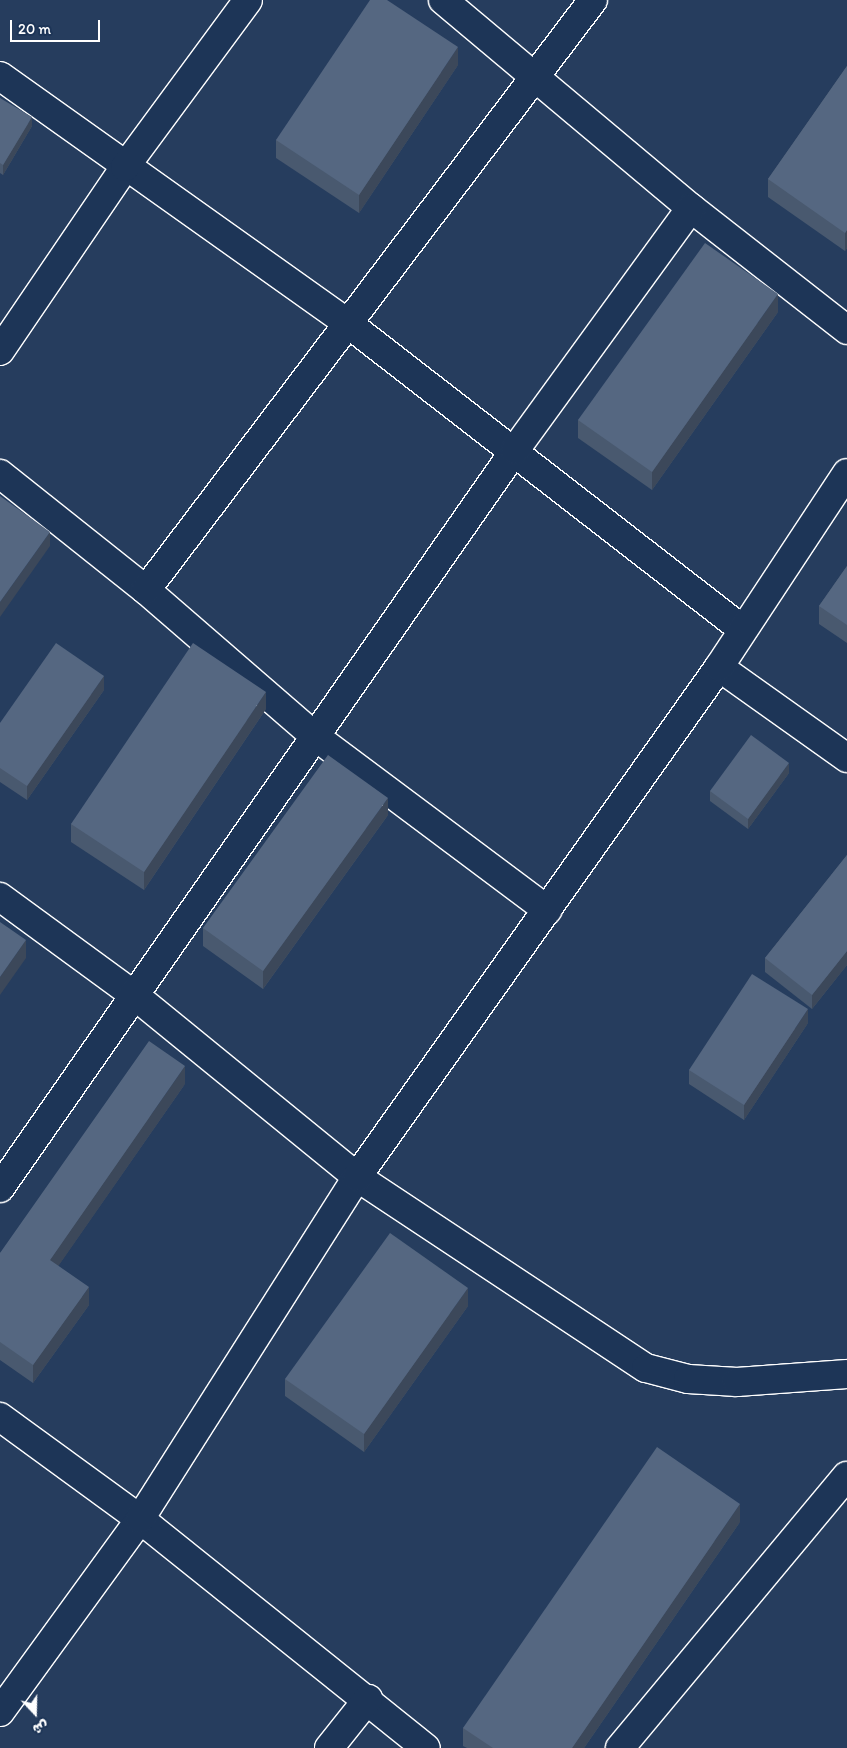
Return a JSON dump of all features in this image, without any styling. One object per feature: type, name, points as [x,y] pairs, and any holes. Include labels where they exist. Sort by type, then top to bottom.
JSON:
[{"type":"street","points":[[0,351],[125,167],[248,0]]},
{"type":"street","points":[[443,0],[691,208],[847,330]]},
{"type":"street","points":[[146,590],[350,325],[593,0]]},
{"type":"street","points":[[0,76],[125,167],[350,325],[515,450],[743,630]]},
{"type":"street","points":[[0,1188],[515,450],[691,208]]},
{"type":"street","points":[[0,1712],[140,1519],[357,1176],[719,667],[847,473]]},
{"type":"street","points":[[0,474],[146,590],[316,737],[546,910]]},
{"type":"street","points":[[719,667],[847,758]]},
{"type":"street","points":[[0,898],[134,995],[357,1176],[646,1368],[688,1379],[737,1382],[847,1374]]},
{"type":"street","points":[[0,1417],[140,1519],[368,1699],[426,1748]]},
{"type":"street","points":[[620,1748],[847,1476]]},
{"type":"street","points":[[329,1748],[368,1699]]},
{"type":"building","points":[[370,0],[387,0],[458,47],[359,195],[276,140]]},
{"type":"building","points":[[847,66],[847,230],[845,233],[768,179]]},
{"type":"building","points":[[0,98],[32,117],[3,165],[0,163]]},
{"type":"building","points":[[705,243],[778,294],[652,472],[578,420]]},
{"type":"building","points":[[0,496],[50,532],[0,602]]},
{"type":"building","points":[[847,566],[847,625],[819,606]]},
{"type":"building","points":[[56,643],[104,676],[27,786],[0,768],[0,723]]},
{"type":"building","points":[[193,643],[266,692],[144,872],[71,824]]},
{"type":"building","points":[[751,735],[789,763],[748,819],[710,791]]},
{"type":"building","points":[[328,755],[388,798],[263,971],[203,928]]},
{"type":"building","points":[[847,855],[847,951],[812,995],[765,958]]},
{"type":"building","points":[[0,922],[26,940],[0,977]]},
{"type":"building","points":[[752,974],[808,1009],[744,1105],[689,1070]]},
{"type":"building","points":[[149,1041],[185,1066],[50,1260],[89,1287],[33,1365],[0,1342],[0,1253]]},
{"type":"building","points":[[390,1233],[468,1288],[364,1434],[285,1379]]},
{"type":"building","points":[[657,1447],[740,1504],[572,1748],[493,1748],[463,1728]]}]
